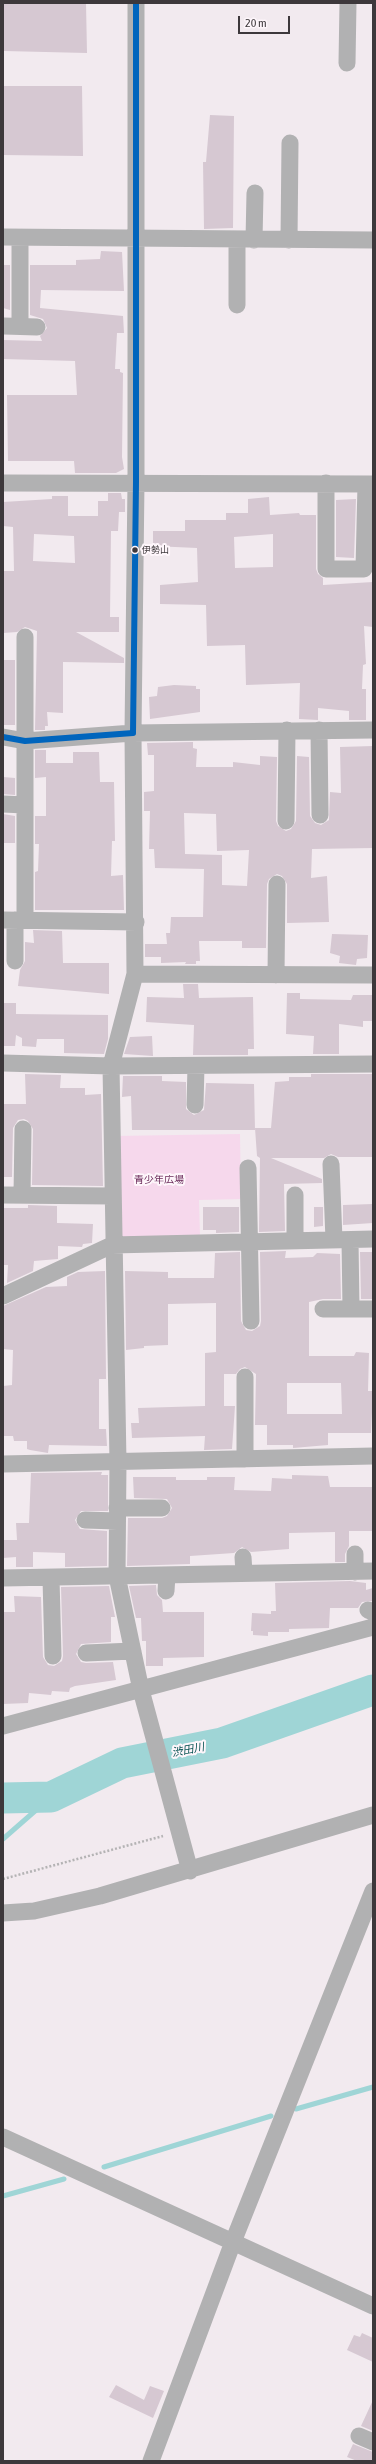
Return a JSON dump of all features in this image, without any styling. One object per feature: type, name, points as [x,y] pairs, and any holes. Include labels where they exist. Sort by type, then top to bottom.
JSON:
[{"type":"street","points":[[136,3],[136,482],[132,733],[136,922],[135,974],[111,1066],[112,1245],[118,1462],[117,1576],[141,1690],[190,1871]]},
{"type":"street","points":[[347,63],[348,3]]},
{"type":"street","points":[[289,240],[290,143]]},
{"type":"street","points":[[254,240],[256,193]]},
{"type":"street","points":[[3,238],[373,240]]},
{"type":"street","points":[[20,238],[12,326],[37,327]]},
{"type":"street","points":[[237,240],[237,305]]},
{"type":"street","points":[[3,483],[136,482],[370,484],[364,570],[326,569],[326,484]]},
{"type":"street","points":[[15,961],[14,920],[25,805],[25,637]]},
{"type":"street","points":[[286,821],[287,730]]},
{"type":"street","points":[[320,730],[320,815]]},
{"type":"street","points":[[3,737],[25,741],[132,733],[373,730]]},
{"type":"street","points":[[3,804],[25,805]]},
{"type":"street","points":[[276,975],[277,884]]},
{"type":"street","points":[[14,920],[136,922]]},
{"type":"street","points":[[135,974],[373,975]]},
{"type":"street","points":[[3,1063],[111,1066],[373,1064]]},
{"type":"street","points":[[195,1105],[196,1066]]},
{"type":"street","points":[[22,1195],[23,1129]]},
{"type":"street","points":[[331,1164],[350,1309]]},
{"type":"street","points":[[248,1168],[251,1321]]},
{"type":"street","points":[[295,1194],[295,1241]]},
{"type":"street","points":[[3,1195],[112,1196]]},
{"type":"street","points":[[3,1296],[31,1291],[112,1245],[373,1239]]},
{"type":"street","points":[[323,1309],[373,1309]]},
{"type":"street","points":[[245,1377],[245,1459]]},
{"type":"street","points":[[3,1464],[373,1456]]},
{"type":"street","points":[[85,1520],[162,1508]]},
{"type":"street","points":[[355,1554],[355,1572]]},
{"type":"street","points":[[3,1578],[167,1574],[244,1565],[270,1580],[330,1579],[355,1572],[373,1571]]},
{"type":"street","points":[[166,1591],[167,1574]]},
{"type":"street","points":[[51,1578],[53,1656]]},
{"type":"street","points":[[3,1726],[373,1627]]},
{"type":"street","points":[[86,1653],[133,1651]]},
{"type":"street","points":[[3,1914],[34,1911],[100,1896],[372,1818]]},
{"type":"street","points":[[151,2461],[233,2242],[373,1891]]},
{"type":"street","points":[[3,2137],[373,2306]]},
{"type":"path","points":[[3,1879],[178,1828]]},
{"type":"green space","name":"青少年広場","points":[[240,1134],[241,1199],[199,1200],[200,1236],[122,1237],[114,1136]]},
{"type":"building","points":[[3,3],[86,3],[87,53],[4,51]]},
{"type":"building","points":[[3,86],[82,86],[83,156],[3,155]]},
{"type":"building","points":[[210,115],[234,116],[233,228],[204,229],[203,162],[206,162]]},
{"type":"building","points":[[101,251],[122,252],[124,291],[41,290],[40,308],[123,316],[124,333],[117,333],[115,369],[120,369],[120,372],[123,373],[122,457],[124,469],[116,473],[75,473],[74,461],[8,461],[7,395],[77,395],[75,361],[3,359],[3,340],[42,341],[40,336],[47,328],[43,319],[30,315],[30,265],[76,265],[76,260],[100,259]]},
{"type":"building","points":[[3,265],[10,265],[10,310],[3,308]]},
{"type":"building","points":[[108,493],[121,493],[122,499],[125,499],[125,512],[119,512],[118,531],[111,531],[110,617],[119,617],[119,632],[76,632],[124,658],[124,663],[63,662],[63,713],[47,712],[48,726],[45,726],[45,730],[35,730],[37,631],[25,627],[17,632],[3,633],[3,571],[14,571],[13,527],[3,526],[3,502],[52,499],[52,496],[68,496],[68,516],[98,516],[98,501],[108,501]],"holes":[[[34,534],[74,536],[75,563],[33,561]]]},
{"type":"building","points":[[269,497],[270,515],[299,513],[300,515],[316,515],[316,569],[318,574],[323,578],[323,585],[373,582],[373,627],[364,626],[366,664],[363,665],[362,689],[366,689],[366,720],[349,720],[349,711],[318,708],[318,720],[299,719],[300,683],[246,685],[245,645],[207,646],[206,605],[160,604],[160,585],[198,582],[197,548],[153,546],[153,531],[185,531],[185,520],[226,520],[226,513],[248,513],[248,499]],"holes":[[[273,534],[273,567],[235,568],[234,537]]]},
{"type":"building","points":[[356,499],[354,558],[336,557],[336,500]]},
{"type":"building","points":[[3,660],[15,660],[15,725],[3,725]]},
{"type":"building","points":[[174,685],[196,686],[196,689],[200,689],[200,712],[150,719],[149,697],[157,696],[158,687]]},
{"type":"building","points":[[193,742],[193,748],[197,749],[196,767],[233,767],[233,762],[260,765],[260,756],[277,757],[276,821],[278,826],[286,831],[291,829],[296,821],[297,756],[309,757],[310,816],[315,823],[321,825],[329,820],[330,792],[341,793],[340,747],[373,746],[373,848],[312,849],[311,878],[327,876],[329,922],[287,923],[287,884],[282,876],[277,874],[269,879],[267,884],[266,948],[242,948],[242,941],[199,941],[200,961],[196,961],[196,964],[185,964],[186,962],[161,963],[161,957],[145,957],[145,944],[167,944],[166,933],[170,933],[171,917],[203,917],[204,869],[155,868],[154,849],[149,849],[150,811],[144,811],[144,792],[154,791],[154,755],[148,755],[147,743]],"holes":[[[184,813],[216,814],[217,851],[249,850],[247,886],[222,885],[222,855],[185,854]]]},
{"type":"building","points":[[35,750],[46,750],[46,763],[73,763],[73,752],[99,752],[100,782],[114,782],[115,841],[112,841],[111,876],[123,875],[124,910],[35,910],[35,872],[38,871],[39,844],[35,844],[35,816],[46,816],[46,777],[35,778]]},
{"type":"building","points":[[3,777],[15,778],[15,795],[3,794]]},
{"type":"building","points":[[3,814],[15,816],[15,843],[3,843]]},
{"type":"building","points":[[33,930],[62,931],[63,963],[109,963],[109,994],[18,986],[20,970],[25,961],[25,942],[34,943]]},
{"type":"building","points":[[332,934],[368,935],[367,958],[357,959],[356,965],[339,963],[340,956],[330,953]]},
{"type":"building","points":[[183,984],[198,984],[199,998],[253,997],[254,1049],[248,1049],[248,1055],[193,1055],[194,1025],[146,1022],[147,997],[184,998]]},
{"type":"building","points":[[287,993],[300,993],[300,999],[351,1000],[353,995],[373,995],[373,1021],[363,1021],[363,1027],[339,1024],[339,1054],[313,1054],[314,1036],[286,1034]]},
{"type":"building","points":[[3,1003],[16,1003],[16,1014],[108,1015],[108,1039],[104,1054],[64,1053],[64,1039],[37,1039],[36,1047],[22,1046],[22,1038],[16,1035],[15,1046],[3,1046]]},
{"type":"building","points":[[152,1036],[153,1056],[124,1054],[130,1037]]},
{"type":"building","points":[[25,1074],[61,1075],[60,1088],[85,1088],[85,1095],[101,1094],[103,1186],[32,1185],[33,1129],[28,1121],[24,1119],[18,1120],[13,1128],[12,1177],[3,1177],[3,1104],[26,1104]]},
{"type":"building","points":[[311,1074],[373,1074],[373,1157],[338,1157],[331,1154],[324,1158],[271,1158],[322,1179],[322,1183],[284,1184],[285,1231],[259,1232],[260,1158],[257,1156],[255,1128],[271,1128],[275,1082],[289,1081],[289,1077],[311,1077]]},
{"type":"building","points":[[123,1076],[162,1076],[162,1081],[186,1082],[186,1109],[194,1115],[204,1110],[206,1083],[254,1084],[255,1130],[132,1130],[131,1096],[122,1097]]},
{"type":"building","points":[[373,1204],[373,1223],[343,1225],[343,1205]]},
{"type":"building","points":[[28,1205],[57,1206],[57,1223],[93,1224],[92,1243],[83,1244],[82,1247],[58,1246],[58,1259],[34,1261],[33,1271],[7,1283],[8,1265],[3,1265],[3,1208],[28,1208]]},
{"type":"building","points":[[203,1207],[239,1207],[239,1232],[216,1233],[216,1230],[203,1230]]},
{"type":"building","points":[[314,1207],[323,1207],[323,1226],[314,1227]]},
{"type":"building","points":[[286,1251],[285,1258],[313,1257],[317,1253],[340,1254],[341,1299],[323,1299],[309,1302],[309,1356],[354,1356],[356,1352],[369,1353],[368,1391],[373,1391],[371,1433],[328,1433],[328,1445],[293,1448],[293,1445],[267,1445],[267,1425],[255,1425],[256,1374],[245,1367],[240,1369],[236,1374],[224,1374],[224,1406],[235,1406],[232,1449],[204,1450],[205,1436],[132,1438],[131,1423],[139,1423],[138,1408],[205,1406],[205,1353],[216,1352],[216,1303],[168,1304],[168,1345],[144,1346],[144,1348],[126,1350],[125,1271],[168,1272],[168,1278],[214,1278],[215,1253],[240,1252],[241,1321],[246,1330],[252,1331],[260,1326],[261,1321],[260,1252]],"holes":[[[287,1383],[341,1383],[342,1414],[287,1414]]]},
{"type":"building","points":[[360,1252],[373,1252],[373,1299],[361,1299]]},
{"type":"building","points":[[105,1271],[106,1379],[99,1379],[99,1429],[106,1429],[107,1446],[49,1445],[48,1453],[27,1449],[27,1441],[14,1441],[13,1436],[3,1436],[3,1386],[12,1385],[13,1350],[3,1349],[3,1306],[46,1287],[67,1286],[67,1277],[78,1272]]},
{"type":"building","points":[[102,1472],[101,1475],[108,1475],[108,1511],[81,1511],[75,1520],[80,1529],[107,1531],[107,1566],[65,1567],[65,1553],[33,1552],[33,1567],[16,1567],[16,1557],[3,1558],[3,1540],[17,1540],[16,1523],[29,1523],[31,1473]]},
{"type":"building","points":[[292,1475],[328,1476],[330,1487],[373,1487],[373,1531],[349,1531],[349,1546],[345,1554],[345,1562],[335,1562],[335,1532],[289,1533],[289,1549],[251,1552],[242,1547],[234,1553],[190,1556],[190,1564],[127,1566],[128,1518],[162,1518],[167,1516],[172,1508],[167,1499],[134,1498],[133,1477],[176,1477],[176,1480],[207,1480],[207,1477],[235,1477],[234,1490],[271,1491],[272,1478],[292,1479]]},
{"type":"building","points":[[350,1581],[366,1583],[366,1590],[373,1588],[373,1601],[362,1602],[358,1608],[330,1608],[329,1628],[289,1629],[289,1632],[268,1632],[268,1636],[253,1635],[253,1631],[251,1631],[252,1613],[271,1614],[271,1611],[276,1611],[275,1583]]},
{"type":"building","points":[[156,1585],[157,1595],[162,1600],[163,1612],[204,1612],[204,1657],[163,1658],[163,1666],[146,1666],[146,1641],[142,1641],[141,1618],[136,1618],[129,1586]]},
{"type":"building","points":[[109,1586],[115,1617],[111,1617],[111,1642],[81,1644],[76,1654],[81,1662],[113,1662],[116,1680],[75,1686],[70,1688],[69,1692],[52,1691],[51,1695],[29,1693],[28,1703],[3,1704],[3,1612],[15,1612],[14,1596],[41,1597],[43,1657],[48,1665],[54,1666],[62,1661],[63,1656],[61,1587]]},
{"type":"building","points":[[362,2333],[373,2338],[373,2362],[347,2350],[354,2335],[360,2337]]},
{"type":"building","points":[[116,2385],[144,2400],[150,2386],[164,2391],[153,2418],[109,2397]]},
{"type":"building","points":[[373,2400],[373,2431],[361,2426]]},
{"type":"building","points":[[353,2444],[373,2452],[373,2461],[357,2461],[347,2457]]},
{"type":"waterway","name":"渋田川","points":[[3,1798],[51,1797],[122,1763],[222,1743],[373,1690]]},
{"type":"waterway","points":[[3,1839],[51,1797]]},
{"type":"waterway","points":[[296,2109],[373,2087]]},
{"type":"waterway","points":[[104,2167],[271,2116]]},
{"type":"waterway","points":[[3,2196],[64,2179]]},
{"type":"transit line","points":[[133,733],[136,482],[136,3]]},
{"type":"transit line","points":[[3,737],[25,741],[133,733]]},
{"type":"place","name":"伊勢山","points":[[135,550]]}]
